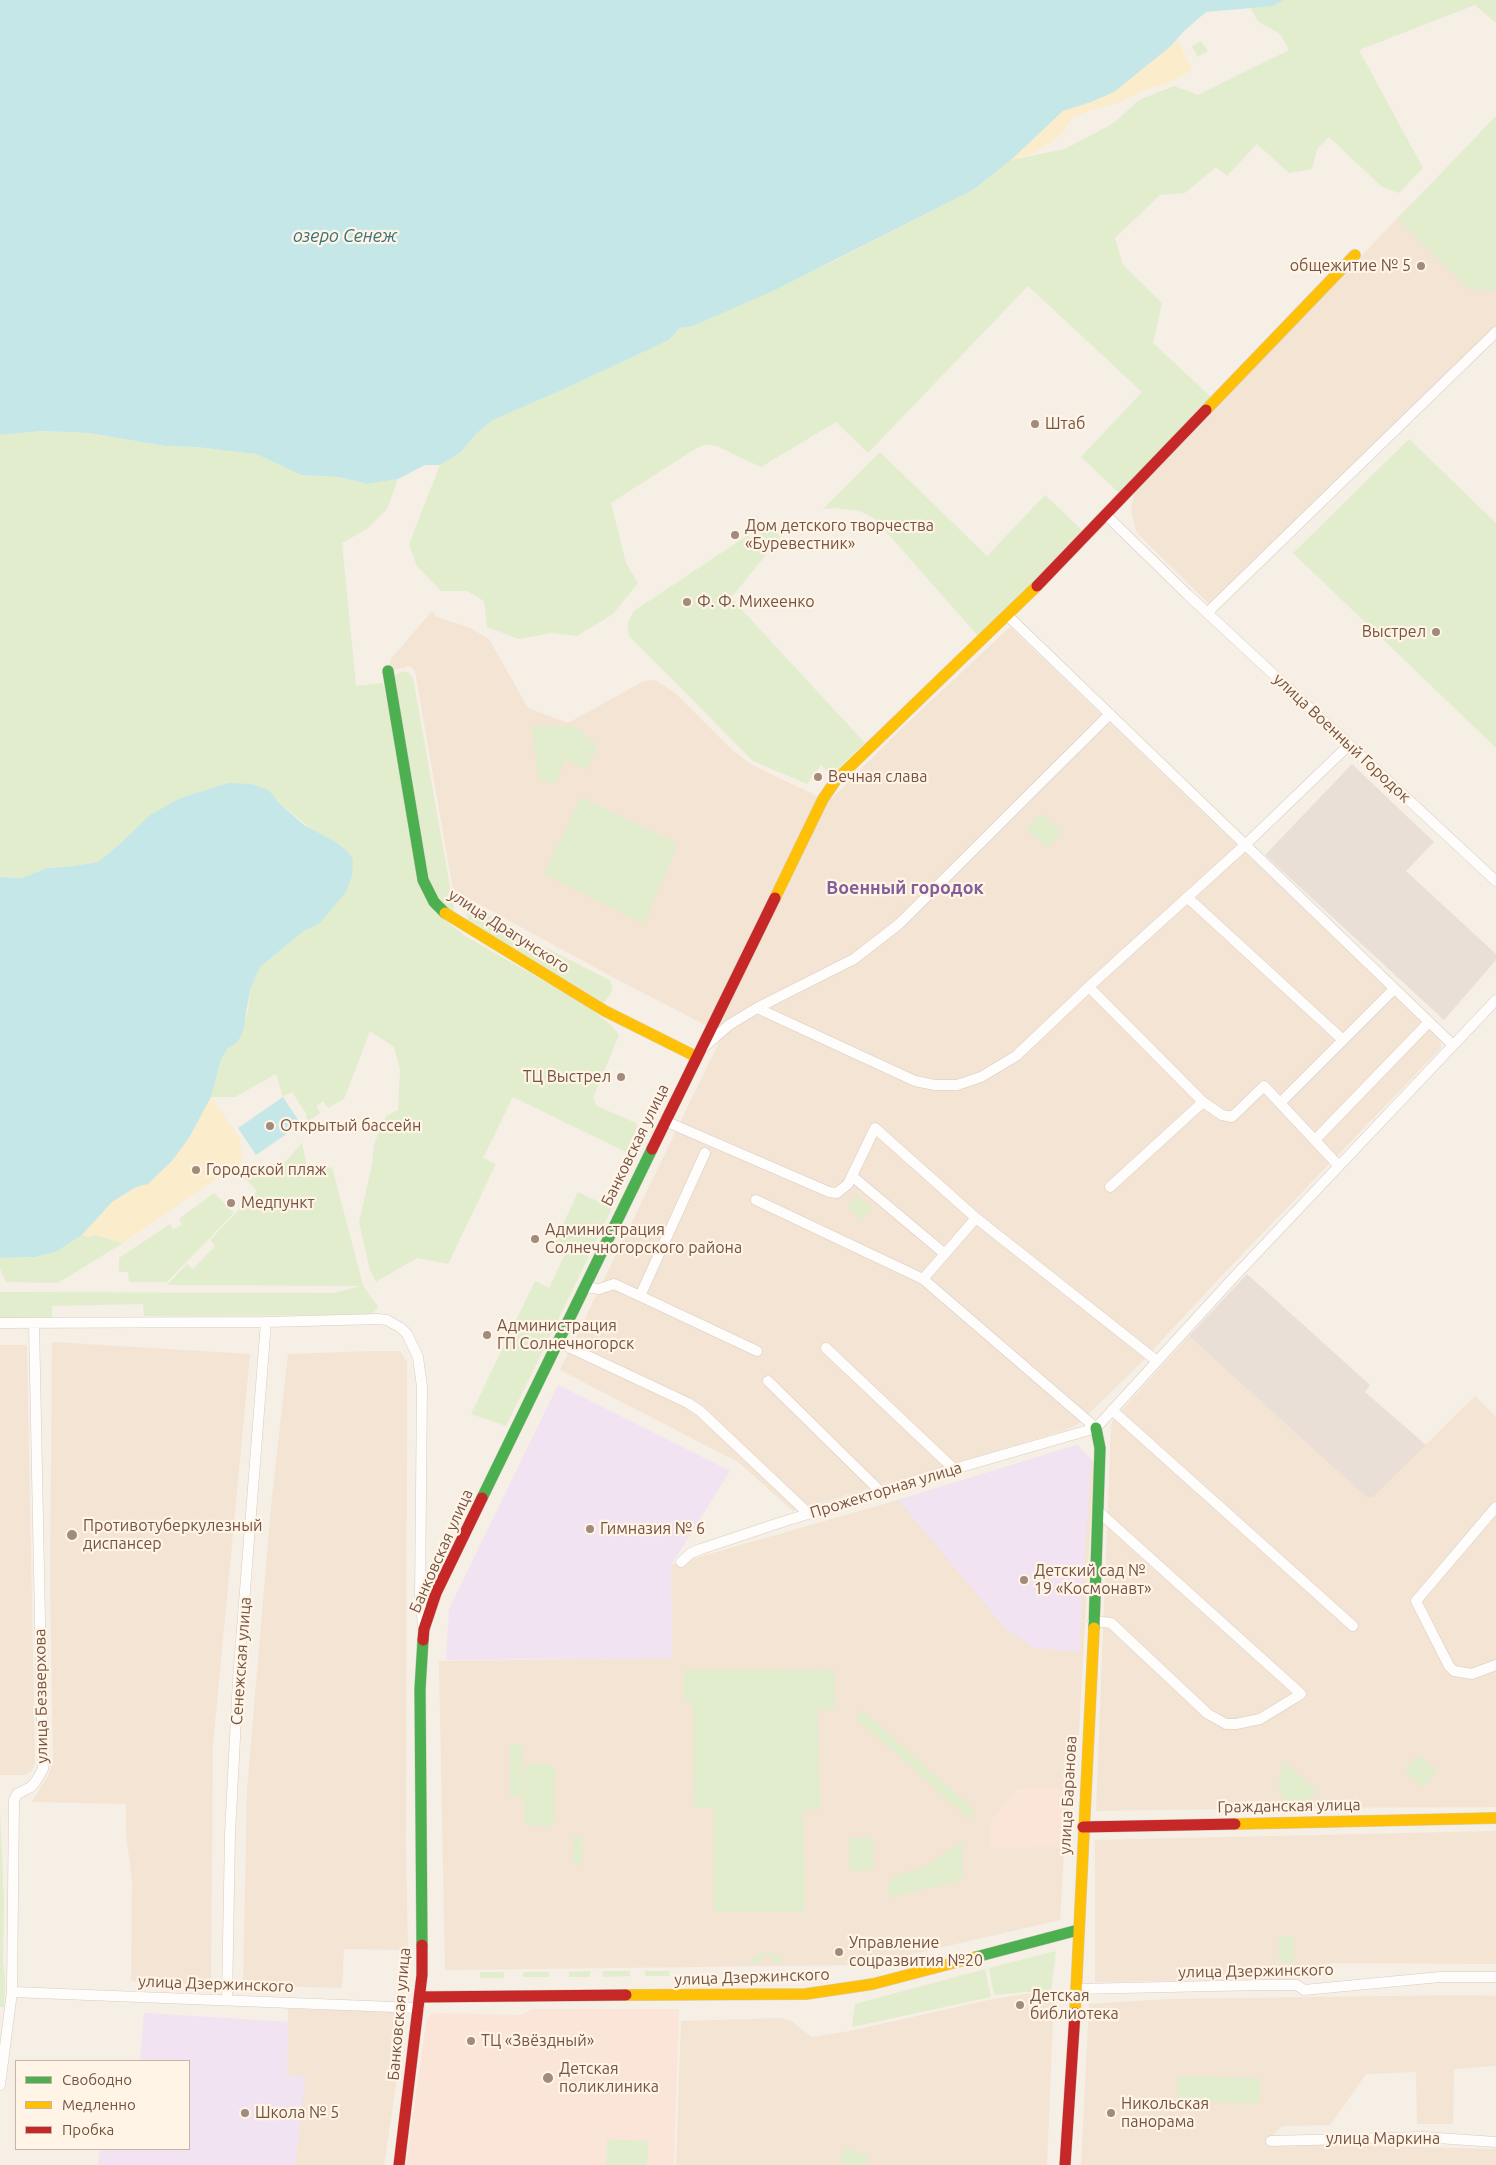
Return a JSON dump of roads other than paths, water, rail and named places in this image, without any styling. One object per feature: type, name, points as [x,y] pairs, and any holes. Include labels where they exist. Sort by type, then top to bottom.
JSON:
[{"type":"street","name":"Банковская улица","points":[[399,2165],[422,1975],[420,1689],[424,1629],[436,1594],[665,1121],[824,799],[831,787],[1008,616],[1355,255]]},
{"type":"street","points":[[1206,613],[1496,332]]},
{"type":"street","name":"улица Военный Городок","points":[[1106,515],[1206,613],[1496,881]]},
{"type":"street","points":[[1008,616],[1452,1046]]},
{"type":"street","name":"улица Драгунского","points":[[388,670],[423,880],[430,898],[438,907],[605,1011],[698,1054]]},
{"type":"street","points":[[698,1054],[729,1025],[757,1008],[854,959],[899,924],[1110,714]]},
{"type":"street","points":[[757,1008],[915,1081],[935,1085],[957,1085],[980,1077],[1016,1056],[1187,897],[1246,845],[1349,745]]},
{"type":"street","points":[[1187,897],[1343,1040]]},
{"type":"street","points":[[1089,987],[1203,1102],[1222,1115],[1232,1117],[1264,1086],[1339,1166]]},
{"type":"street","points":[[1280,1103],[1394,989]]},
{"type":"street","points":[[756,1200],[924,1279],[1096,1428],[1157,1360],[1496,1000]]},
{"type":"street","points":[[1315,1140],[1429,1022]]},
{"type":"street","points":[[1110,1187],[1203,1102]]},
{"type":"street","points":[[665,1121],[829,1192],[836,1193],[844,1189],[852,1176],[875,1128],[976,1218],[1157,1360]]},
{"type":"street","points":[[640,1296],[705,1153]]},
{"type":"street","points":[[852,1176],[945,1254]]},
{"type":"street","points":[[924,1279],[976,1218]]},
{"type":"street","points":[[584,1287],[599,1289],[614,1284],[757,1352]]},
{"type":"street","points":[[0,1324],[387,1320],[406,1334],[414,1348],[418,1357],[422,1387],[420,1598],[424,1629]]},
{"type":"street","name":"Сенежская улица","points":[[227,2000],[230,1834],[238,1680],[266,1322]]},
{"type":"street","name":"улица Безверхова","points":[[0,2085],[12,1992],[14,1800],[17,1794],[31,1787],[43,1769],[34,1323]]},
{"type":"street","points":[[558,1342],[694,1407],[809,1514]]},
{"type":"street","points":[[826,1348],[954,1469]]},
{"type":"street","points":[[768,1381],[882,1492]]},
{"type":"street","points":[[1112,1410],[1353,1626]]},
{"type":"street","name":"Прожекторная улица","points":[[681,1562],[691,1553],[701,1549],[809,1514],[1096,1428]]},
{"type":"street","name":"улица Баранова","points":[[1065,2165],[1076,1989],[1099,1512],[1100,1448],[1096,1428]]},
{"type":"street","points":[[1496,1507],[1416,1601],[1449,1666],[1454,1670],[1472,1674],[1496,1665]]},
{"type":"street","points":[[1093,1621],[1111,1623],[1208,1714],[1226,1724],[1260,1719],[1300,1694],[1099,1512]]},
{"type":"street","name":"Гражданская улица","points":[[1083,1827],[1496,1818]]},
{"type":"street","name":"улица Дзержинского","points":[[12,1992],[227,2000],[419,2002],[806,1994],[848,1990],[1078,1930]]},
{"type":"street","points":[[1059,1935],[1067,1936],[1077,1951]]},
{"type":"street","name":"улица Дзержинского","points":[[1076,1989],[1297,1985],[1304,1990],[1440,1977],[1496,1977]]},
{"type":"street","name":"улица Маркина","points":[[1270,2141],[1423,2137],[1496,2142]]},
{"type":"water","name":"озеро Сенеж","points":[[0,0],[1284,0],[1274,6],[1206,12],[1184,31],[1171,46],[1114,92],[1063,111],[1011,160],[973,190],[775,290],[693,326],[680,328],[669,340],[493,420],[477,433],[460,453],[440,465],[425,465],[398,479],[367,484],[339,477],[301,475],[256,454],[196,447],[165,446],[89,433],[42,431],[0,435]]},
{"type":"water","points":[[228,783],[251,784],[269,790],[279,803],[304,825],[334,841],[347,851],[353,859],[352,876],[346,892],[319,924],[304,931],[260,967],[250,990],[243,1032],[237,1043],[228,1048],[221,1060],[211,1097],[189,1138],[171,1162],[148,1184],[136,1187],[112,1202],[82,1235],[56,1252],[35,1257],[0,1258],[0,877],[22,878],[47,868],[98,862],[150,815],[180,798]]},
{"type":"water","name":"Открытый бассейн","points":[[283,1097],[301,1124],[256,1155],[238,1128]]},
{"type":"place","name":"общежитие № 5","points":[[1421,266]]},
{"type":"place","name":"Штаб","points":[[1035,424]]},
{"type":"place","name":"Дом детского творчества «Буревестник»","points":[[735,535]]},
{"type":"place","name":"Ф. Ф. Михеенко","points":[[687,602]]},
{"type":"place","name":"Выстрел","points":[[1436,632]]},
{"type":"place","name":"Вечная слава","points":[[818,777]]},
{"type":"place","name":"ТЦ Выстрел","points":[[621,1077]]},
{"type":"place","name":"Открытый бассейн","points":[[270,1126]]},
{"type":"place","name":"Городской пляж","points":[[196,1170]]},
{"type":"place","name":"Медпункт","points":[[231,1203]]},
{"type":"place","name":"Администрация Солнечногорского района","points":[[535,1239]]},
{"type":"place","name":"Администрация ГП Солнечногорск","points":[[487,1335]]},
{"type":"place","name":"Гимназия № 6","points":[[590,1529]]},
{"type":"place","name":"Противотуберкулезный диспансер","points":[[72,1535]]},
{"type":"place","name":"Детский сад № 19 «Космонавт»","points":[[1024,1580]]},
{"type":"place","name":"Управление соцразвития №20","points":[[839,1952]]},
{"type":"place","name":"Детская библиотека","points":[[1020,2005]]},
{"type":"place","name":"ТЦ «Звёздный»","points":[[471,2041]]},
{"type":"place","name":"Детская поликлиника","points":[[548,2078]]},
{"type":"place","name":"Школа № 5","points":[[245,2113]]},
{"type":"place","name":"Никольская панорама","points":[[1111,2113]]},
{"type":"district","name":"Военный городок","points":[[905,888]]}]
